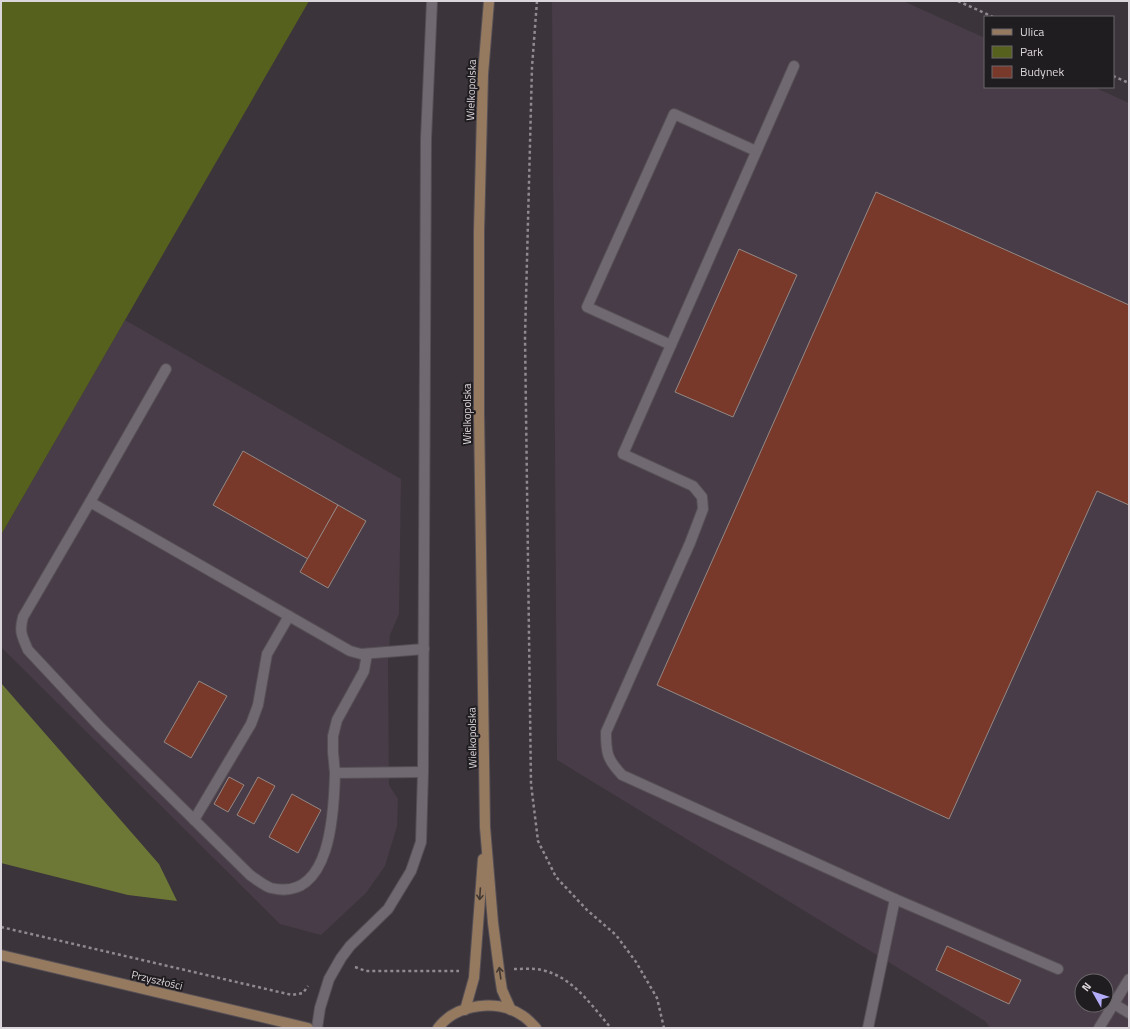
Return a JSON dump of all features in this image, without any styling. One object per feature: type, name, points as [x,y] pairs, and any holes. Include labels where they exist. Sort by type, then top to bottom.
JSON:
[{"type":"main road","name":"Wielkopolska","points":[[489,1],[482,74],[479,231],[479,413],[485,827],[493,923],[500,977],[502,990],[511,1010]]},
{"type":"main road","name":"Wielkopolska","points":[[465,1010],[474,978],[485,827]]},
{"type":"main road","name":"Przyszłości","points":[[1,955],[308,1028]]},
{"type":"main road","points":[[438,1028],[453,1014],[469,1008],[486,1005],[505,1008],[522,1015],[536,1028]]},
{"type":"street","points":[[317,1028],[320,1008],[329,979],[350,946],[388,909],[411,870],[421,842],[424,772],[426,139],[432,1]]},
{"type":"street","points":[[794,66],[623,454],[693,486],[702,497],[703,509],[690,543],[606,732],[606,747],[611,762],[622,775],[895,899],[1058,969]]},
{"type":"street","points":[[671,345],[587,307],[674,114],[756,151]]},
{"type":"street","points":[[166,369],[23,617],[20,627],[28,650],[100,727],[250,875],[269,888],[286,890],[300,886],[313,876],[324,854],[331,828],[335,773],[333,736],[337,720],[364,671],[368,654]]},
{"type":"street","points":[[90,502],[350,651],[368,654],[424,649]]},
{"type":"street","points":[[194,820],[251,724],[258,705],[267,654],[276,636],[289,616]]},
{"type":"street","points":[[335,773],[424,772]]},
{"type":"street","points":[[868,1028],[895,899]]},
{"type":"street","points":[[1129,979],[1114,1004],[1129,1013]]},
{"type":"street","points":[[1099,1028],[1108,1013]]},
{"type":"path","points":[[537,1],[532,67],[525,337],[531,784],[538,841],[556,877],[586,910],[616,936],[636,962],[657,998],[664,1028]]},
{"type":"path","points":[[958,1],[991,16]]},
{"type":"path","points":[[1114,76],[1129,83]]},
{"type":"shaded area","points":[[552,1],[903,1],[984,38],[984,88],[1096,88],[1129,103],[1129,1028],[990,1028],[985,1021],[557,760]]},
{"type":"shaded area","points":[[125,320],[401,479],[399,614],[390,635],[388,662],[389,785],[398,799],[397,826],[385,866],[366,893],[321,935],[280,924],[1,647],[1,535]]},
{"type":"green space","points":[[1,1],[309,1],[1,535]]},
{"type":"green space","points":[[1,683],[159,864],[177,901],[128,895],[1,863]]},
{"type":"building","points":[[876,192],[1129,305],[1129,505],[1097,491],[949,819],[657,685]]},
{"type":"building","points":[[739,249],[797,275],[733,417],[675,392]]},
{"type":"building","points":[[243,451],[338,505],[308,559],[213,505]]},
{"type":"building","points":[[338,505],[366,521],[328,588],[300,572]]},
{"type":"building","points":[[199,681],[227,696],[191,758],[164,742]]},
{"type":"building","points":[[229,777],[244,785],[228,812],[214,804]]},
{"type":"building","points":[[258,777],[275,786],[254,824],[237,815]]},
{"type":"building","points":[[292,794],[321,810],[298,853],[269,837]]},
{"type":"building","points":[[947,946],[1021,980],[1009,1004],[936,970]]}]
